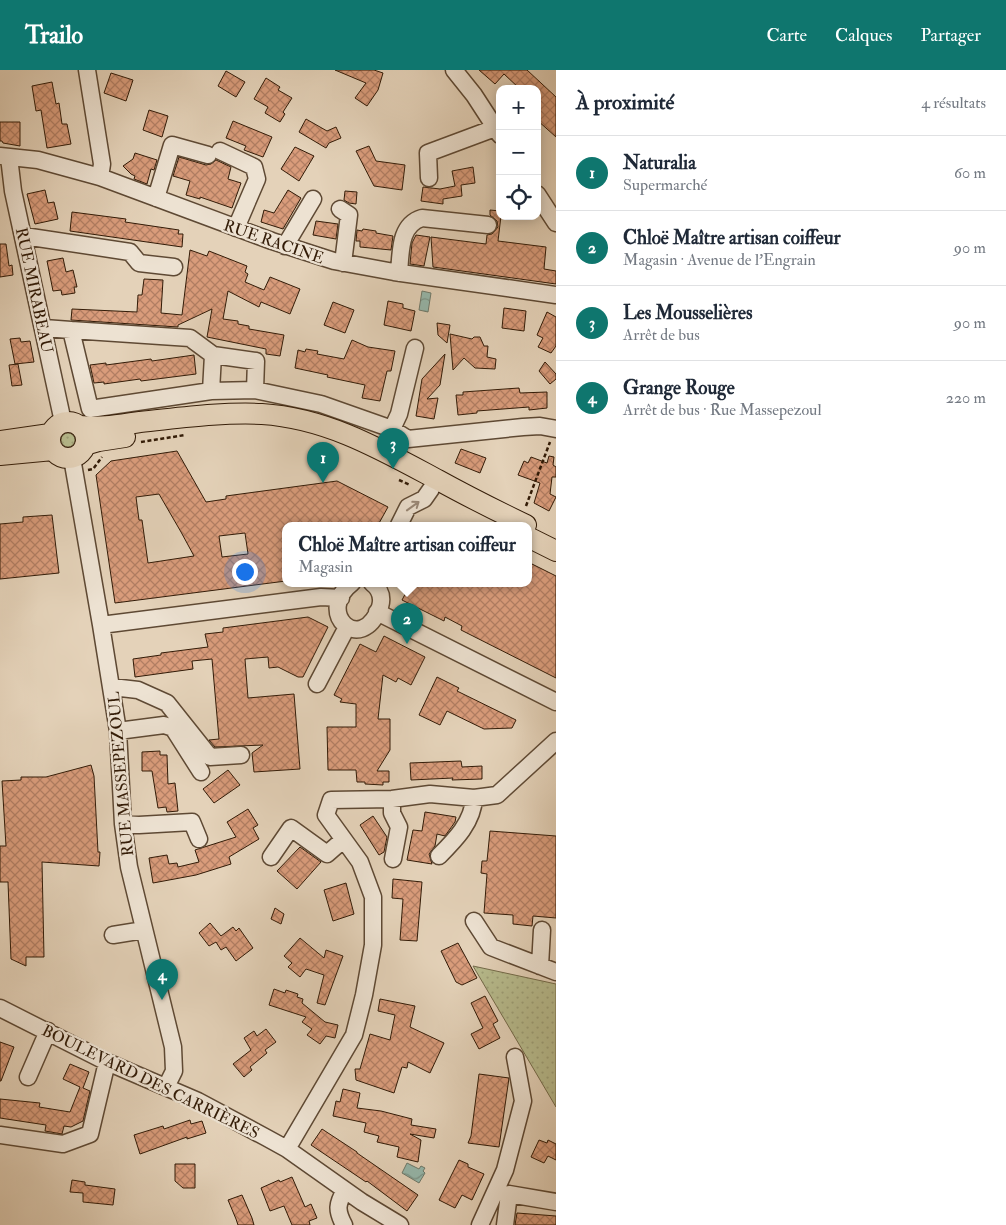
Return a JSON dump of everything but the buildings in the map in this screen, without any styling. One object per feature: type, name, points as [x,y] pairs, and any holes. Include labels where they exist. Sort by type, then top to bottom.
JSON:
[{"type":"main road","points":[[0,455],[67,439],[90,427],[239,413],[287,416],[336,429],[366,442],[461,492],[527,519]]},
{"type":"main road","points":[[0,441],[67,439],[99,441],[219,424],[282,426],[304,430],[346,445],[429,492],[497,522]]},
{"type":"main road","points":[[532,523],[556,540]]},
{"type":"main road","points":[[532,539],[556,551]]},
{"type":"street","points":[[86,70],[102,164],[100,177]]},
{"type":"street","points":[[455,70],[497,130]]},
{"type":"street","points":[[429,178],[428,153],[496,133]]},
{"type":"street","points":[[156,198],[172,145],[214,153],[254,167],[257,179],[236,228]]},
{"type":"street","name":"RUE RACINE","points":[[4,157],[38,160],[100,177],[285,246],[343,263],[556,296]]},
{"type":"street","name":"RUE MIRABEAU","points":[[4,157],[24,236],[67,439]]},
{"type":"street","points":[[285,246],[313,199]]},
{"type":"street","points":[[541,200],[556,223]]},
{"type":"street","points":[[340,209],[349,215],[343,263]]},
{"type":"street","points":[[399,272],[401,248],[406,228],[414,220],[422,218],[488,225]]},
{"type":"street","points":[[24,236],[130,252],[139,263],[174,267]]},
{"type":"street","points":[[44,328],[190,338],[213,355],[256,361],[254,390]]},
{"type":"street","points":[[71,330],[90,409],[211,391],[254,390],[321,404],[392,430],[408,438],[540,426],[556,429]]},
{"type":"street","points":[[392,430],[399,414],[415,348]]},
{"type":"street","points":[[211,391],[213,355]]},
{"type":"street","name":"RUE MASSEPEZOUL","points":[[67,439],[112,687],[118,731],[123,824],[129,867],[174,1047],[174,1071],[166,1087]]},
{"type":"street","points":[[400,522],[408,507],[424,499],[429,492]]},
{"type":"street","points":[[347,587],[338,604],[338,616],[346,627],[356,630],[372,622],[380,606],[380,594],[377,587]]},
{"type":"street","points":[[101,624],[321,598],[340,598]]},
{"type":"street","points":[[377,612],[556,702]]},
{"type":"street","points":[[317,684],[346,627]]},
{"type":"street","points":[[112,687],[138,690],[167,703],[210,757],[241,755]]},
{"type":"street","points":[[118,731],[164,725],[173,728],[201,772]]},
{"type":"street","points":[[287,1149],[354,1034],[364,995],[373,945],[373,897],[360,862],[326,815],[331,800],[392,799],[430,794],[474,798],[496,794],[556,741]]},
{"type":"street","points":[[439,856],[458,836],[474,809],[474,798]]},
{"type":"street","points":[[392,799],[392,812],[399,827],[393,859]]},
{"type":"street","points":[[123,824],[139,826],[192,822],[199,839]]},
{"type":"street","points":[[271,857],[291,828],[327,854],[343,840]]},
{"type":"street","points":[[474,921],[491,948],[556,972]]},
{"type":"street","points":[[113,934],[144,930]]},
{"type":"street","points":[[540,966],[542,930]]},
{"type":"street","name":"BOULEVARD DES CARRIÈRES","points":[[0,1008],[107,1062],[198,1101],[287,1149],[362,1202],[400,1225]]},
{"type":"street","points":[[28,1077],[48,1031]]},
{"type":"street","points":[[480,1225],[505,1170],[523,1102],[515,1057]]},
{"type":"street","points":[[0,1135],[63,1144],[90,1134],[107,1062]]},
{"type":"street","points":[[344,1225],[338,1214],[338,1207],[340,1198],[345,1190]]},
{"type":"street","points":[[505,1225],[509,1194],[556,1202]]},
{"type":"street","points":[[348,1225],[355,1207],[362,1202]]},
{"type":"path","points":[[527,519],[556,429]]},
{"type":"path","points":[[140,442],[186,435]]},
{"type":"path","points":[[397,478],[429,492]]},
{"type":"green space","points":[[65,433],[71,433],[75,440],[71,447],[65,447],[61,443],[61,437]]},
{"type":"green space","points":[[473,966],[556,984],[556,1107]]},
{"type":"water","points":[[422,291],[431,293],[428,312],[419,310]]},
{"type":"water","points":[[407,1163],[419,1169],[421,1166],[425,1168],[423,1171],[425,1173],[419,1183],[402,1173]]},
{"type":"place","name":"Les Mousselières","points":[[393,469]]},
{"type":"place","name":"Naturalia","points":[[323,483]]},
{"type":"place","name":"Chloë Maître artisan coiffeur","points":[[407,644]]},
{"type":"place","name":"Grange Rouge","points":[[162,1000]]}]
